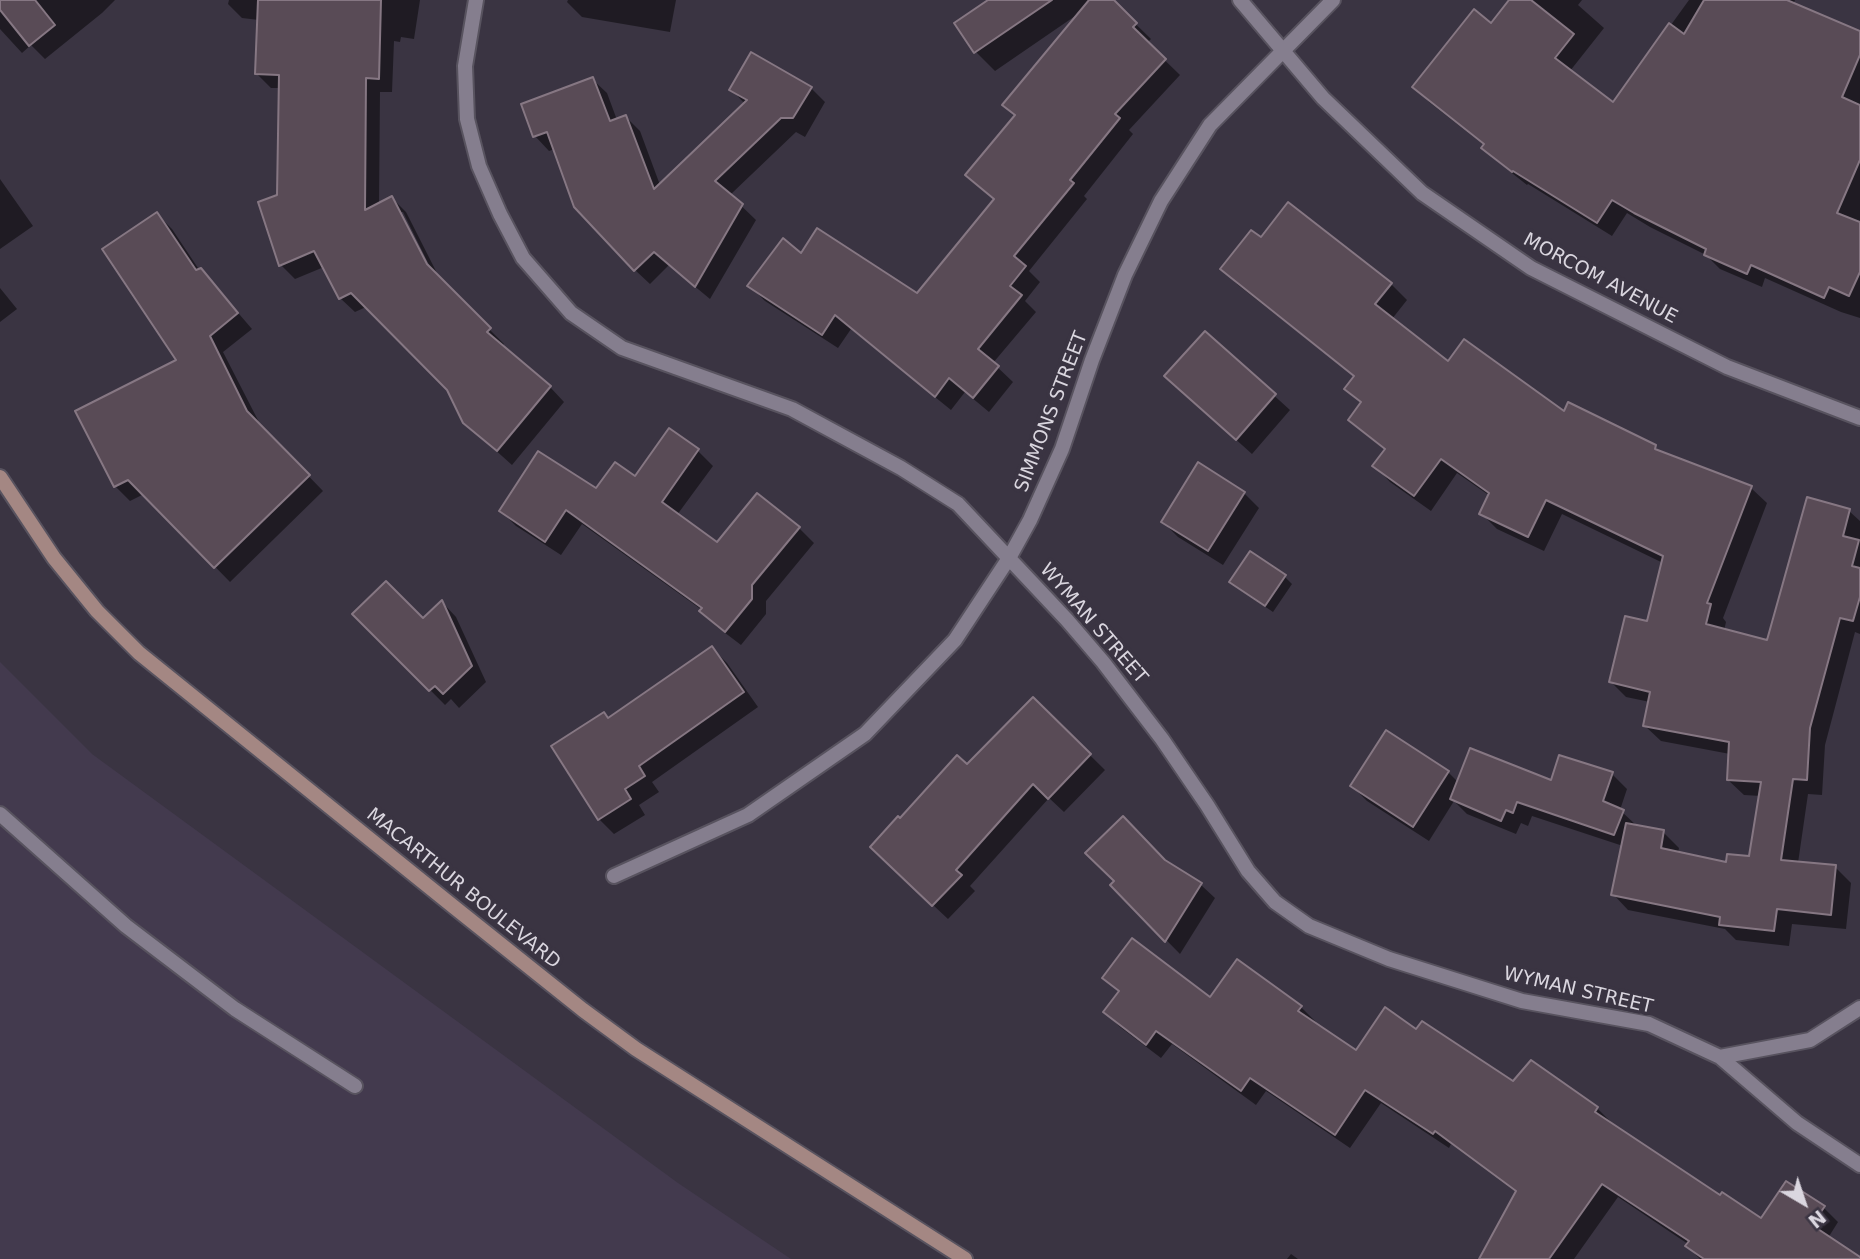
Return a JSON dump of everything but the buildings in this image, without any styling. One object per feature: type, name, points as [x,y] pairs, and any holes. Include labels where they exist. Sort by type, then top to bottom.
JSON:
[{"type":"main road","name":"MACARTHUR BOULEVARD","points":[[0,477],[54,558],[97,611],[139,653],[627,1043],[965,1259]]},
{"type":"street","name":"WYMAN STREET","points":[[476,0],[465,66],[467,120],[479,166],[523,258],[571,313],[622,348],[792,410],[901,468],[958,504],[1068,620],[1103,662],[1207,805],[1248,871],[1275,902],[1309,926],[1389,959],[1522,1001],[1649,1024],[1720,1057],[1797,1123],[1860,1165]]},
{"type":"street","name":"MORCOM AVENUE","points":[[1240,0],[1324,98],[1422,193],[1531,268],[1727,367],[1860,418]]},
{"type":"street","name":"SIMMONS STREET","points":[[614,876],[748,815],[864,734],[956,640],[1030,520],[1062,449],[1125,275],[1161,201],[1210,125],[1333,0]]},
{"type":"street","points":[[0,814],[126,926],[235,1009],[355,1086]]},
{"type":"street","points":[[1720,1057],[1810,1040],[1860,1008]]},
{"type":"shaded area","points":[[0,662],[92,754],[678,1183],[791,1259],[0,1259]]}]
